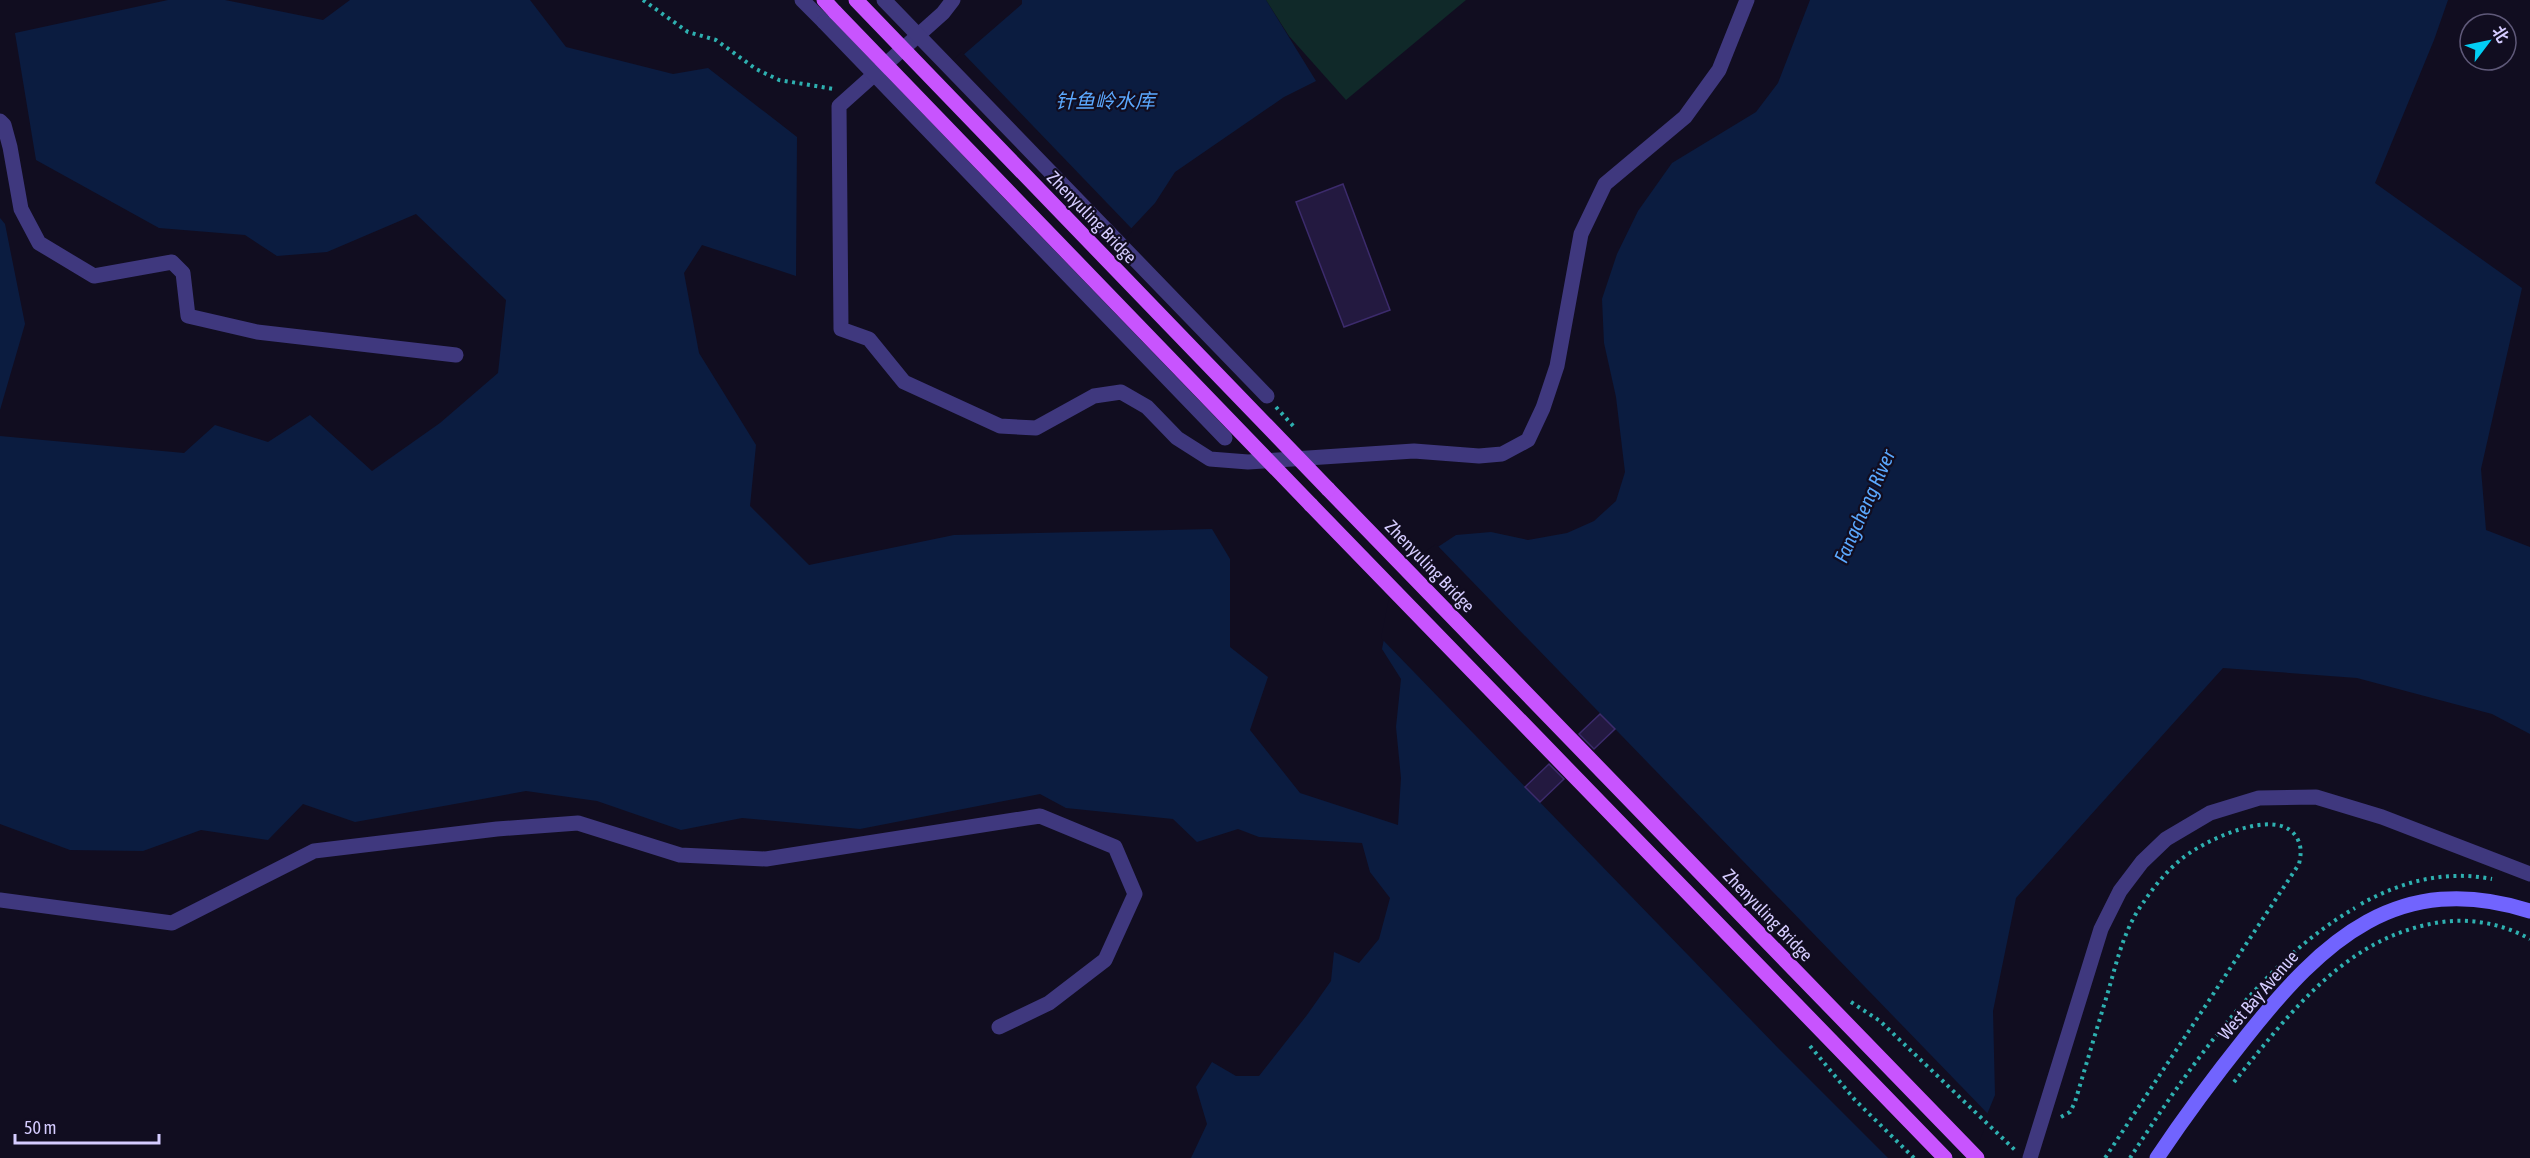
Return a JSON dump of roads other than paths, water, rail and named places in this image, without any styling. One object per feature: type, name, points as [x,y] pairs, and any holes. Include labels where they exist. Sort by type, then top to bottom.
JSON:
[{"type":"main road","points":[[824,0],[830,17],[1945,1158]]},
{"type":"main road","name":"Zhenyuling Bridge","points":[[856,0],[1977,1158]]},
{"type":"main road","name":"West Bay Avenue","points":[[2157,1158],[2191,1106],[2298,974],[2324,951],[2354,930],[2380,914],[2443,898],[2473,898],[2500,902],[2530,911]]},
{"type":"street","points":[[802,0],[830,17],[1224,438]]},
{"type":"street","points":[[884,0],[1267,396]]},
{"type":"street","points":[[953,0],[943,13],[839,106],[841,329],[869,339],[904,382],[1000,426],[1036,428],[1094,396],[1121,392],[1147,407],[1177,438],[1210,459],[1248,462],[1414,451],[1479,456],[1502,454],[1528,440],[1543,408],[1557,366],[1581,234],[1605,184],[1685,117],[1719,70],[1747,0]]},
{"type":"street","points":[[0,121],[4,125],[10,147],[21,210],[39,243],[94,276],[172,262],[183,273],[188,316],[258,332],[456,355]]},
{"type":"street","points":[[2030,1158],[2101,929],[2120,891],[2142,862],[2166,839],[2210,813],[2259,798],[2316,797],[2382,817],[2530,874]]},
{"type":"street","points":[[0,900],[172,923],[314,851],[497,829],[578,823],[680,855],[766,858],[1040,816],[1115,846],[1135,894],[1105,960],[1049,1003],[999,1028]]},
{"type":"water","name":"Fangcheng River","points":[[168,0],[225,0],[323,20],[350,0],[530,0],[566,47],[673,74],[708,68],[797,137],[796,276],[702,245],[684,273],[699,353],[756,445],[750,506],[809,565],[954,535],[1212,529],[1230,559],[1230,647],[1268,677],[1250,730],[1300,793],[1398,825],[1401,778],[1396,727],[1401,679],[1382,649],[1397,574],[1456,535],[1491,532],[1528,540],[1567,533],[1594,521],[1616,501],[1625,472],[1616,397],[1604,343],[1602,299],[1617,254],[1638,211],[1672,163],[1756,112],[1778,83],[1810,0],[2448,0],[2434,40],[2375,183],[2522,288],[2481,469],[2486,530],[2530,547],[2530,734],[2492,714],[2357,678],[2223,668],[2016,898],[1993,1011],[1995,1095],[1969,1158],[1191,1158],[1207,1124],[1196,1087],[1212,1062],[1236,1076],[1259,1076],[1331,981],[1334,952],[1359,963],[1379,939],[1390,898],[1370,872],[1362,843],[1259,837],[1238,829],[1197,842],[1173,819],[1066,808],[1040,794],[860,829],[742,818],[681,830],[597,801],[526,791],[355,822],[303,804],[268,840],[201,830],[143,851],[70,850],[0,824],[0,436],[184,453],[215,425],[268,442],[310,415],[372,471],[440,423],[498,373],[506,300],[416,214],[327,252],[277,256],[245,235],[159,228],[36,160],[15,33]]},
{"type":"water","name":"针鱼岭水库","points":[[1022,0],[1266,0],[1316,81],[1284,97],[1175,172],[1155,203],[1111,250],[939,76],[1022,4]]},
{"type":"water","points":[[0,218],[5,224],[25,324],[0,410]]}]
